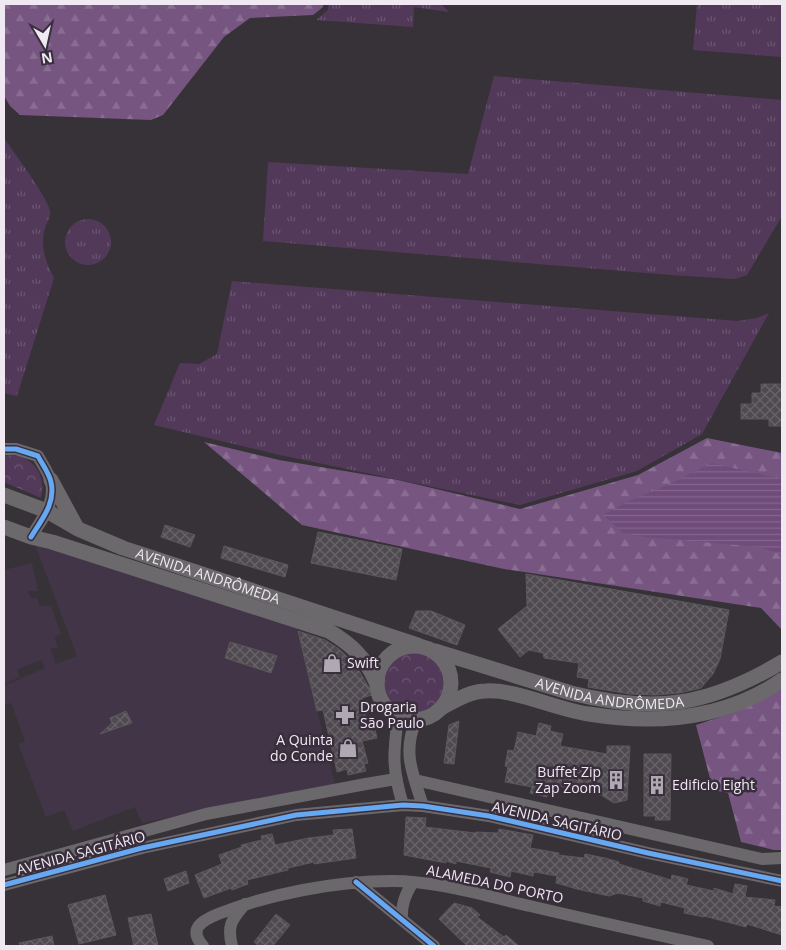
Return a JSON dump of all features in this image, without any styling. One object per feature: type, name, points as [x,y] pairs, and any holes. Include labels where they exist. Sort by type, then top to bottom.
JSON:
[{"type":"main road","points":[[51,480],[78,529]]},
{"type":"main road","name":"AVENIDA ANDRÔMEDA","points":[[4,495],[47,512],[78,529],[124,548],[418,645]]},
{"type":"main road","name":"AVENIDA ANDRÔMEDA","points":[[4,527],[329,631],[350,644],[365,662],[376,682]]},
{"type":"main road","points":[[418,645],[435,651],[444,660],[450,671],[452,684],[450,696],[443,707],[431,716],[416,720],[398,717],[380,699],[376,682],[378,671],[383,662],[400,648],[418,645]]},
{"type":"main road","name":"AVENIDA ANDRÔMEDA","points":[[435,651],[571,694],[632,704],[668,705],[687,702],[724,691],[754,679],[782,662]]},
{"type":"main road","name":"AVENIDA ANDRÔMEDA","points":[[443,707],[484,690],[514,694],[588,714],[626,718],[678,719],[727,708],[752,698],[782,680]]},
{"type":"street","points":[[4,449],[16,449],[38,456],[51,480],[51,502],[31,537]]},
{"type":"street","points":[[398,717],[394,744],[394,763],[403,805]]},
{"type":"street","points":[[416,720],[412,731],[409,754],[410,766],[423,806]]},
{"type":"street","name":"AVENIDA SAGITÁRIO","points":[[4,870],[206,814],[396,779]]},
{"type":"street","name":"AVENIDA SAGITÁRIO","points":[[415,780],[762,859],[782,858]]},
{"type":"street","name":"AVENIDA SAGITÁRIO","points":[[4,885],[142,848],[296,815],[403,805],[423,806],[489,816],[648,853],[782,881]]},
{"type":"street","points":[[356,882],[434,946]]},
{"type":"street","name":"ALAMEDA DO PORTO","points":[[203,946],[196,935],[197,928],[207,918],[245,904],[268,897],[356,882],[413,882],[458,889],[708,946]]},
{"type":"street","points":[[402,920],[401,908],[404,896],[413,882]]},
{"type":"street","points":[[232,946],[229,934],[230,924],[245,904]]},
{"type":"shaded area","points":[[711,463],[782,479],[782,555],[760,547],[645,537],[623,533],[603,515],[633,499],[670,484]]},
{"type":"shaded area","points":[[34,542],[296,623],[335,784],[142,823],[135,807],[73,831],[64,810],[46,817],[18,744],[25,741],[11,703],[4,705],[4,686],[45,668],[41,660],[17,670],[20,677],[4,684],[4,570],[32,563],[38,591],[28,591],[31,598],[37,598],[40,606],[51,606],[61,634],[54,637],[58,647],[50,649],[56,664],[77,656]]},
{"type":"green space","points":[[4,4],[323,4],[323,7],[313,15],[250,18],[224,37],[163,115],[151,120],[20,115],[10,106],[4,96]]},
{"type":"green space","points":[[328,4],[441,4],[449,12],[414,7],[413,27],[316,20],[328,10]]},
{"type":"green space","points":[[697,4],[782,4],[782,57],[693,50]]},
{"type":"green space","points":[[494,76],[782,100],[782,216],[747,275],[735,279],[671,275],[263,241],[268,162],[468,174]]},
{"type":"green space","points":[[4,138],[48,204],[50,215],[44,232],[43,246],[54,278],[17,396],[4,393]]},
{"type":"green space","points":[[93,219],[105,225],[110,233],[110,251],[105,259],[97,264],[83,265],[71,259],[66,251],[65,237],[71,225],[79,220]]},
{"type":"green space","points":[[232,281],[738,321],[757,318],[769,313],[702,434],[637,471],[520,505],[280,455],[154,425],[180,363],[199,364],[217,354]]},
{"type":"green space","points":[[707,438],[782,453],[782,630],[761,608],[504,569],[302,525],[204,442],[279,460],[398,480],[520,509],[638,475]]},
{"type":"green space","points":[[13,455],[21,457],[34,466],[42,481],[41,498],[4,482],[4,456]]},
{"type":"green space","points":[[414,651],[426,654],[437,661],[444,672],[447,684],[444,696],[437,707],[426,714],[414,717],[402,714],[391,707],[384,696],[381,684],[384,672],[391,661],[402,654]]},
{"type":"green space","points":[[782,686],[782,850],[774,850],[741,842],[728,793],[713,790],[696,725],[732,713]]},
{"type":"building","points":[[761,384],[782,384],[782,426],[769,426],[769,419],[741,419],[741,404],[752,404],[752,393],[761,393]]},
{"type":"building","points":[[165,525],[195,535],[190,547],[161,537]]},
{"type":"building","points":[[318,532],[402,549],[396,580],[311,563]]},
{"type":"building","points":[[224,546],[288,565],[285,577],[221,558]]},
{"type":"building","points":[[526,574],[729,610],[720,659],[713,674],[701,688],[697,689],[655,695],[630,694],[588,687],[589,679],[577,677],[579,663],[544,658],[543,653],[529,650],[520,657],[498,629],[527,606]]},
{"type":"building","points":[[416,611],[431,611],[465,625],[457,645],[409,628]]},
{"type":"building","points":[[298,631],[325,640],[339,649],[355,664],[372,690],[372,695],[362,698],[368,726],[374,725],[377,738],[362,741],[368,763],[364,764],[366,771],[348,775],[347,769],[337,772],[323,710],[317,711]]},
{"type":"building","points":[[230,642],[277,656],[271,673],[225,658]]},
{"type":"building","points":[[126,711],[132,723],[100,734],[112,723],[110,718]]},
{"type":"building","points":[[459,721],[454,764],[444,763],[449,725]]},
{"type":"building","points":[[539,723],[551,726],[550,731],[563,734],[560,746],[607,754],[607,746],[630,746],[627,800],[614,803],[601,795],[550,784],[547,797],[530,793],[532,787],[505,782],[508,767],[505,766],[508,750],[514,751],[518,732],[536,736]]},
{"type":"building","name":"Edificio Eight","points":[[644,754],[671,754],[670,820],[655,820],[656,816],[644,816]]},
{"type":"building","points":[[406,817],[426,818],[425,827],[475,833],[498,833],[499,829],[533,835],[530,848],[559,853],[558,855],[584,858],[585,854],[605,858],[671,880],[672,875],[688,879],[686,885],[714,891],[714,888],[733,894],[735,884],[747,886],[745,897],[775,900],[774,906],[782,907],[782,935],[747,924],[746,927],[684,913],[685,908],[661,902],[660,906],[643,901],[643,898],[618,893],[609,896],[577,889],[556,883],[557,876],[534,872],[533,876],[511,871],[510,877],[490,872],[491,868],[456,861],[456,864],[446,861],[446,863],[404,855]]},
{"type":"building","points":[[352,829],[356,858],[314,864],[314,862],[288,868],[288,870],[247,880],[248,884],[204,898],[195,875],[222,864],[219,855],[242,847],[241,845],[262,840],[261,836],[272,834],[275,845],[334,835],[333,830]]},
{"type":"building","points":[[186,871],[189,883],[168,891],[164,879]]},
{"type":"building","points":[[105,895],[116,935],[79,944],[68,905]]},
{"type":"building","points":[[454,903],[472,908],[480,915],[477,917],[504,937],[506,935],[519,946],[467,946],[439,919]]},
{"type":"building","points":[[151,914],[158,946],[134,946],[128,918]]},
{"type":"building","points":[[276,914],[290,925],[273,946],[259,946],[254,942]]},
{"type":"building","points":[[52,936],[54,946],[20,946],[19,943]]},
{"type":"cycle path","points":[[4,449],[16,449],[38,456],[51,482],[50,505],[31,537]]},
{"type":"cycle path","points":[[4,885],[142,848],[296,815],[403,805],[423,806],[489,816],[648,853],[782,881]]},
{"type":"cycle path","points":[[356,882],[434,946]]},
{"type":"place","name":"Swift","points":[[332,663]]},
{"type":"place","name":"Drogaria São Paulo","points":[[345,715]]},
{"type":"place","name":"A Quinta do Conde","points":[[348,748]]},
{"type":"place","name":"Buffet Zip Zap Zoom","points":[[616,780]]},
{"type":"place","name":"Edificio Eight","points":[[657,785]]}]
